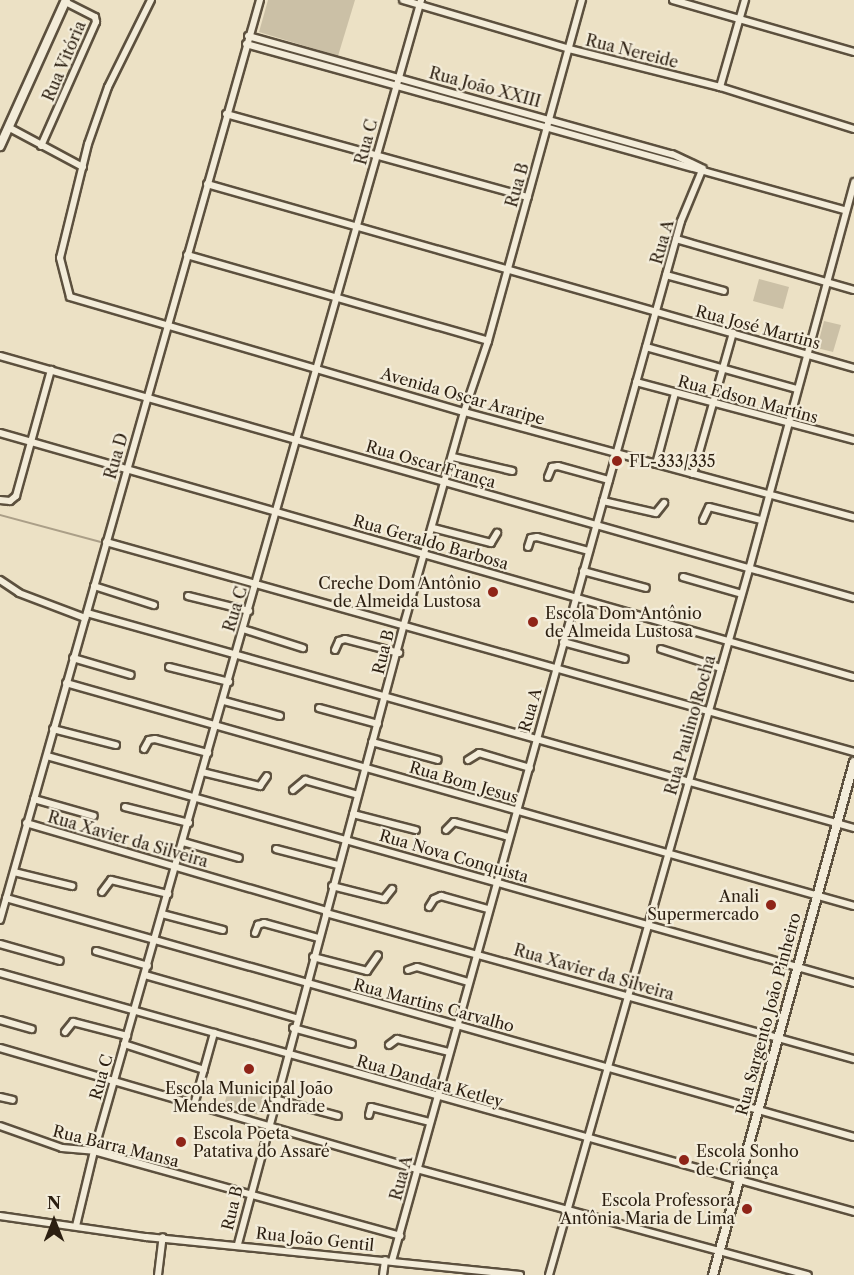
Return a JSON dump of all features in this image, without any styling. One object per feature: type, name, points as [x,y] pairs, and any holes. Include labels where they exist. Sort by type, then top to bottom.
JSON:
[{"type":"street","points":[[8,128],[83,167],[96,117],[151,0]]},
{"type":"street","name":"Rua D","points":[[0,920],[260,0]]},
{"type":"street","name":"Rua Nereide","points":[[403,0],[420,2],[569,50],[720,87],[854,129]]},
{"type":"street","name":"Rua B","points":[[238,1244],[248,1195],[372,742],[399,653],[404,624],[426,554],[464,412],[488,341],[506,268],[548,127],[582,0]]},
{"type":"street","points":[[673,0],[854,52]]},
{"type":"street","points":[[720,87],[745,0]]},
{"type":"street","points":[[0,146],[65,1]]},
{"type":"street","name":"Rua Vitória","points":[[41,146],[96,22],[94,17],[65,1]]},
{"type":"street","name":"Rua C","points":[[76,1226],[124,1044],[224,701],[420,2]]},
{"type":"street","name":"Rua João XXIII","points":[[248,36],[548,127],[844,210]]},
{"type":"street","name":"Rua João XXIII","points":[[246,44],[550,119],[677,155],[702,170]]},
{"type":"street","points":[[226,114],[528,197]]},
{"type":"street","name":"Avenida Oscar Araripe","points":[[83,167],[60,258],[68,295],[464,412],[854,517]]},
{"type":"street","name":"Rua A","points":[[383,1275],[400,1236],[488,909],[530,768],[536,739],[676,239],[702,170]]},
{"type":"street","name":"Rua Paulino Rocha","points":[[549,1275],[750,566],[786,424],[844,210],[854,182]]},
{"type":"street","name":"Rua José Martins","points":[[207,184],[506,268],[656,314],[733,333],[854,368]]},
{"type":"street","points":[[676,239],[854,290]]},
{"type":"street","points":[[187,255],[488,341]]},
{"type":"street","points":[[666,275],[724,291]]},
{"type":"street","points":[[693,474],[733,333]]},
{"type":"street","points":[[646,347],[796,389]]},
{"type":"street","name":"Rua Oscar França","points":[[0,356],[446,483],[750,566],[854,598]]},
{"type":"street","points":[[0,500],[10,501],[16,496],[51,370]]},
{"type":"street","name":"Rua Edson Martins","points":[[636,382],[786,424],[854,440]]},
{"type":"street","points":[[656,464],[675,393]]},
{"type":"street","name":"Rua Geraldo Barbosa","points":[[0,433],[276,510],[854,678]]},
{"type":"street","points":[[453,457],[512,471]]},
{"type":"street","points":[[548,477],[552,467],[558,466],[609,480]]},
{"type":"street","points":[[603,501],[656,513],[663,502]]},
{"type":"street","points":[[703,519],[709,507],[761,520]]},
{"type":"street","points":[[433,528],[491,543],[497,533]]},
{"type":"street","points":[[528,546],[531,538],[537,537],[589,551]]},
{"type":"street","points":[[106,542],[257,582],[854,752]]},
{"type":"street","points":[[583,570],[646,588]]},
{"type":"street","points":[[683,578],[742,594]]},
{"type":"street","points":[[0,579],[19,593],[86,615],[236,654],[854,828]]},
{"type":"street","points":[[94,586],[154,605]]},
{"type":"street","points":[[188,596],[249,611]]},
{"type":"street","points":[[243,629],[303,648]]},
{"type":"street","points":[[335,650],[339,641],[345,639],[399,653]]},
{"type":"street","points":[[563,642],[625,659]]},
{"type":"street","points":[[660,649],[721,668]]},
{"type":"street","points":[[73,658],[131,675]]},
{"type":"street","points":[[169,667],[229,682]]},
{"type":"street","name":"Rua Bom Jesus","points":[[66,683],[854,906]]},
{"type":"street","points":[[224,701],[280,716]]},
{"type":"street","points":[[319,708],[378,724]]},
{"type":"street","points":[[53,729],[116,745]]},
{"type":"street","points":[[144,749],[149,740],[155,739],[208,753]]},
{"type":"street","points":[[372,742],[438,760]]},
{"type":"street","points":[[468,760],[479,753],[530,768]]},
{"type":"street","name":"Rua Nova Conquista","points":[[47,756],[854,983]]},
{"type":"street","name":"Rua Sargento João Pinheiro","points":[[713,1275],[854,762]]},
{"type":"street","points":[[202,772],[260,786],[267,776]]},
{"type":"street","points":[[293,790],[305,780],[358,795]]},
{"type":"street","points":[[34,799],[94,816]]},
{"type":"street","points":[[125,807],[189,823]]},
{"type":"street","points":[[353,814],[416,830]]},
{"type":"street","points":[[446,830],[454,822],[509,837]]},
{"type":"street","name":"Rua Xavier da Silveira","points":[[26,824],[326,912],[854,1059]]},
{"type":"street","points":[[183,842],[239,858]]},
{"type":"street","points":[[276,849],[338,865]]},
{"type":"street","points":[[14,872],[72,886]]},
{"type":"street","points":[[102,892],[111,880],[168,894]]},
{"type":"street","points":[[332,886],[384,899],[392,889]]},
{"type":"street","points":[[429,907],[434,899],[441,897],[488,909]]},
{"type":"street","name":"Rua Martins Carvalho","points":[[6,898],[854,1137]]},
{"type":"street","points":[[162,914],[224,930]]},
{"type":"street","points":[[255,933],[258,925],[264,923],[318,938]]},
{"type":"street","points":[[0,944],[60,961]]},
{"type":"street","points":[[96,951],[148,966]]},
{"type":"street","points":[[313,957],[360,970],[370,969],[378,955]]},
{"type":"street","points":[[408,969],[417,967],[468,982]]},
{"type":"street","name":"Rua Dandara Ketley","points":[[0,973],[437,1096],[587,1141],[854,1212]]},
{"type":"street","points":[[145,975],[296,1018]]},
{"type":"street","points":[[0,1020],[32,1029]]},
{"type":"street","points":[[65,1032],[73,1022],[127,1036]]},
{"type":"street","points":[[293,1028],[352,1044]]},
{"type":"street","points":[[194,1105],[214,1033]]},
{"type":"street","points":[[389,1045],[397,1039],[449,1052]]},
{"type":"street","points":[[124,1044],[204,1070]]},
{"type":"street","points":[[0,1048],[417,1169],[808,1275]]},
{"type":"street","points":[[0,1097],[13,1100]]},
{"type":"street","points":[[274,1099],[338,1116]]},
{"type":"street","points":[[369,1115],[371,1107],[430,1122]]},
{"type":"street","name":"Rua Barra Mansa","points":[[0,1126],[62,1148],[94,1151],[400,1236]]},
{"type":"street","name":"Rua João Gentil","points":[[0,1216],[163,1237],[520,1275]]},
{"type":"street","points":[[158,1275],[163,1237]]},
{"type":"shaded area","points":[[268,0],[355,0],[338,56],[259,32]]},
{"type":"shaded area","points":[[759,279],[789,287],[783,309],[753,301]]},
{"type":"shaded area","points":[[824,321],[841,325],[833,352],[817,348]]},
{"type":"shaded area","points":[[230,1082],[264,1091],[258,1115],[224,1106]]},
{"type":"waterway","points":[[0,515],[101,542]]},
{"type":"place","name":"FL-333/335","points":[[617,461]]},
{"type":"place","name":"Creche Dom Antônio de Almeida Lustosa","points":[[493,592]]},
{"type":"place","name":"Escola Dom Antônio de Almeida Lustosa","points":[[533,622]]},
{"type":"place","name":"Anali Supermercado","points":[[771,905]]},
{"type":"place","name":"Escola Municipal João Mendes de Andrade","points":[[249,1069]]},
{"type":"place","name":"Escola Poeta Patativa do Assaré","points":[[181,1142]]},
{"type":"place","name":"Escola Sonho de Criança","points":[[684,1160]]},
{"type":"place","name":"Escola Professora Antônia Maria de Lima","points":[[747,1209]]}]
